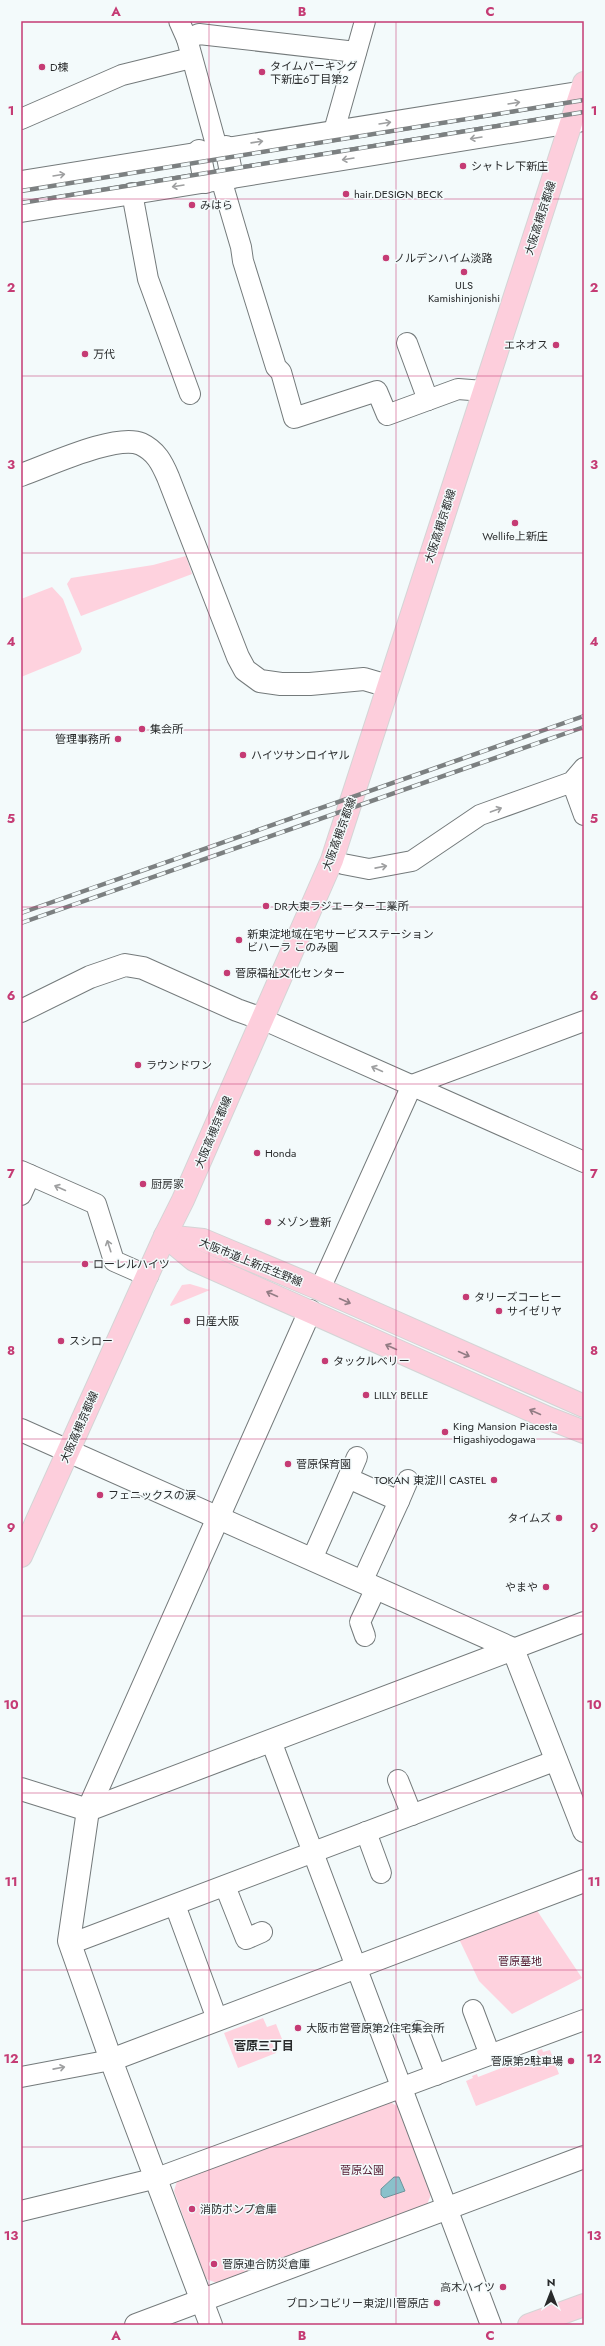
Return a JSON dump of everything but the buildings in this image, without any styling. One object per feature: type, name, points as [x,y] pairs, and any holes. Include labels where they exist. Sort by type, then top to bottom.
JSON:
[{"type":"main road","name":"大阪高槻京都線","points":[[21,1556],[165,1236],[183,1200],[332,860],[484,391],[577,122],[583,88]]},
{"type":"main road","name":"大阪市道上新庄生野線","points":[[165,1236],[203,1240],[320,1289],[584,1406]]},
{"type":"main road","name":"大阪市道上新庄生野線","points":[[165,1236],[194,1260],[548,1418],[584,1432]]},
{"type":"main road","points":[[529,2325],[584,2305]]},
{"type":"street","points":[[179,21],[189,49],[214,149],[219,179],[245,269],[276,367],[281,372],[294,418],[377,391],[387,415],[458,389],[484,391]]},
{"type":"street","points":[[334,131],[365,21]]},
{"type":"street","points":[[21,119],[122,75],[189,49],[199,34],[356,52]]},
{"type":"street","points":[[21,181],[334,131],[583,88]]},
{"type":"street","points":[[21,212],[577,122]]},
{"type":"street","points":[[132,193],[148,278],[190,394]]},
{"type":"street","points":[[407,343],[428,400]]},
{"type":"street","points":[[21,475],[107,444],[125,441],[141,444],[158,457],[168,477],[238,657],[245,670],[260,682],[281,684],[364,678],[388,686]]},
{"type":"street","points":[[343,864],[369,869],[412,861],[480,815],[578,775],[584,815]]},
{"type":"street","points":[[21,1011],[90,977],[125,964],[143,968],[236,1010],[262,1018],[584,1162]]},
{"type":"street","points":[[320,1289],[412,1085],[584,1021]]},
{"type":"street","points":[[21,1195],[26,1173],[96,1204],[114,1261],[148,1276]]},
{"type":"street","points":[[212,2325],[111,2060],[70,1944],[88,1810],[310,1311]]},
{"type":"street","points":[[21,1430],[513,1649],[584,1831]]},
{"type":"street","points":[[312,1559],[357,1457]]},
{"type":"street","points":[[348,1478],[398,1501]]},
{"type":"street","points":[[365,1636],[360,1622],[369,1585],[398,1501],[408,1480]]},
{"type":"street","points":[[21,1789],[88,1810],[584,1622]]},
{"type":"street","points":[[271,1741],[400,2088],[491,2325]]},
{"type":"street","points":[[70,1944],[557,1760]]},
{"type":"street","points":[[398,1780],[412,1816]]},
{"type":"street","points":[[366,1832],[381,1873]]},
{"type":"street","points":[[21,2077],[111,2060],[584,1881]]},
{"type":"street","points":[[225,1886],[246,1939],[262,1932]]},
{"type":"street","points":[[175,1905],[217,2019]]},
{"type":"street","points":[[473,2010],[490,2055]]},
{"type":"street","points":[[21,2211],[157,2178],[584,2020]]},
{"type":"street","points":[[420,2030],[436,2075]]},
{"type":"street","points":[[136,2325],[584,2157]]},
{"type":"green space","points":[[186,556],[192,574],[81,616],[67,584],[71,578],[153,565]]},
{"type":"green space","points":[[52,587],[63,599],[82,649],[80,653],[21,677],[21,599]]},
{"type":"green space","points":[[190,1284],[210,1290],[171,1306],[170,1305],[182,1285]]},
{"type":"green space","name":"菅原墓地","points":[[536,1909],[582,1978],[512,2014],[479,1981],[459,1939]]},
{"type":"green space","points":[[263,2018],[267,2027],[276,2024],[282,2039],[272,2043],[276,2053],[238,2068],[224,2033]]},
{"type":"green space","points":[[542,2049],[543,2052],[550,2050],[559,2074],[476,2106],[466,2081],[473,2078],[472,2076],[477,2074],[478,2077],[538,2054],[537,2051]]},
{"type":"green space","name":"菅原公園","points":[[387,2100],[400,2108],[432,2192],[426,2207],[217,2283],[206,2279],[174,2191],[177,2181]]},
{"type":"water","points":[[394,2177],[399,2177],[405,2191],[384,2198],[381,2195],[381,2189]]},
{"type":"railway","points":[[21,191],[584,100]]},
{"type":"railway","points":[[21,203],[584,112]]},
{"type":"railway","points":[[21,913],[584,716]]},
{"type":"railway","points":[[21,923],[584,727]]},
{"type":"place","name":"D棟","points":[[42,67]]},
{"type":"place","name":"タイムパーキング 下新庄6丁目第2","points":[[262,72]]},
{"type":"place","name":"シャトレ下新庄","points":[[463,166]]},
{"type":"place","name":"hair.DESIGN BECK","points":[[346,194]]},
{"type":"place","name":"みはら","points":[[192,205]]},
{"type":"place","name":"ノルデンハイム淡路","points":[[386,258]]},
{"type":"place","name":"ULS Kamishinjonishi","points":[[464,272]]},
{"type":"place","name":"エネオス","points":[[556,345]]},
{"type":"place","name":"万代","points":[[85,354]]},
{"type":"place","name":"Wellife上新庄","points":[[515,523]]},
{"type":"place","name":"集会所","points":[[142,729]]},
{"type":"place","name":"管理事務所","points":[[118,739]]},
{"type":"place","name":"ハイツサンロイヤル","points":[[243,755]]},
{"type":"place","name":"DR大東ラジエーター工業所","points":[[266,906]]},
{"type":"place","name":"新東淀地域在宅サービスステーション ビハーラ このみ園","points":[[239,940]]},
{"type":"place","name":"菅原福祉文化センター","points":[[227,973]]},
{"type":"place","name":"ラウンドワン","points":[[138,1065]]},
{"type":"place","name":"Honda","points":[[257,1153]]},
{"type":"place","name":"厨房家","points":[[143,1184]]},
{"type":"place","name":"メゾン豊新","points":[[268,1222]]},
{"type":"place","name":"ローレルハイツ","points":[[85,1264]]},
{"type":"place","name":"タリーズコーヒー","points":[[466,1297]]},
{"type":"place","name":"サイゼリヤ","points":[[499,1311]]},
{"type":"place","name":"日産大阪","points":[[187,1321]]},
{"type":"place","name":"スシロー","points":[[61,1341]]},
{"type":"place","name":"タックルベリー","points":[[325,1361]]},
{"type":"place","name":"LILLY BELLE","points":[[366,1395]]},
{"type":"place","name":"King Mansion Piacesta Higashiyodogawa","points":[[445,1432]]},
{"type":"place","name":"菅原保育園","points":[[288,1464]]},
{"type":"place","name":"TOKAN 東淀川 CASTEL","points":[[494,1480]]},
{"type":"place","name":"フェニックスの涙","points":[[100,1495]]},
{"type":"place","name":"タイムズ","points":[[559,1518]]},
{"type":"place","name":"やまや","points":[[546,1587]]},
{"type":"place","name":"大阪市営菅原第2住宅集会所","points":[[298,2028]]},
{"type":"place","name":"菅原第2駐車場","points":[[571,2061]]},
{"type":"place","name":"消防ポンプ倉庫","points":[[192,2209]]},
{"type":"place","name":"菅原連合防災倉庫","points":[[214,2264]]},
{"type":"place","name":"高木ハイツ","points":[[503,2287]]},
{"type":"place","name":"ブロンコビリー東淀川菅原店","points":[[437,2303]]},
{"type":"district","name":"菅原三丁目","points":[[264,2046]]}]
